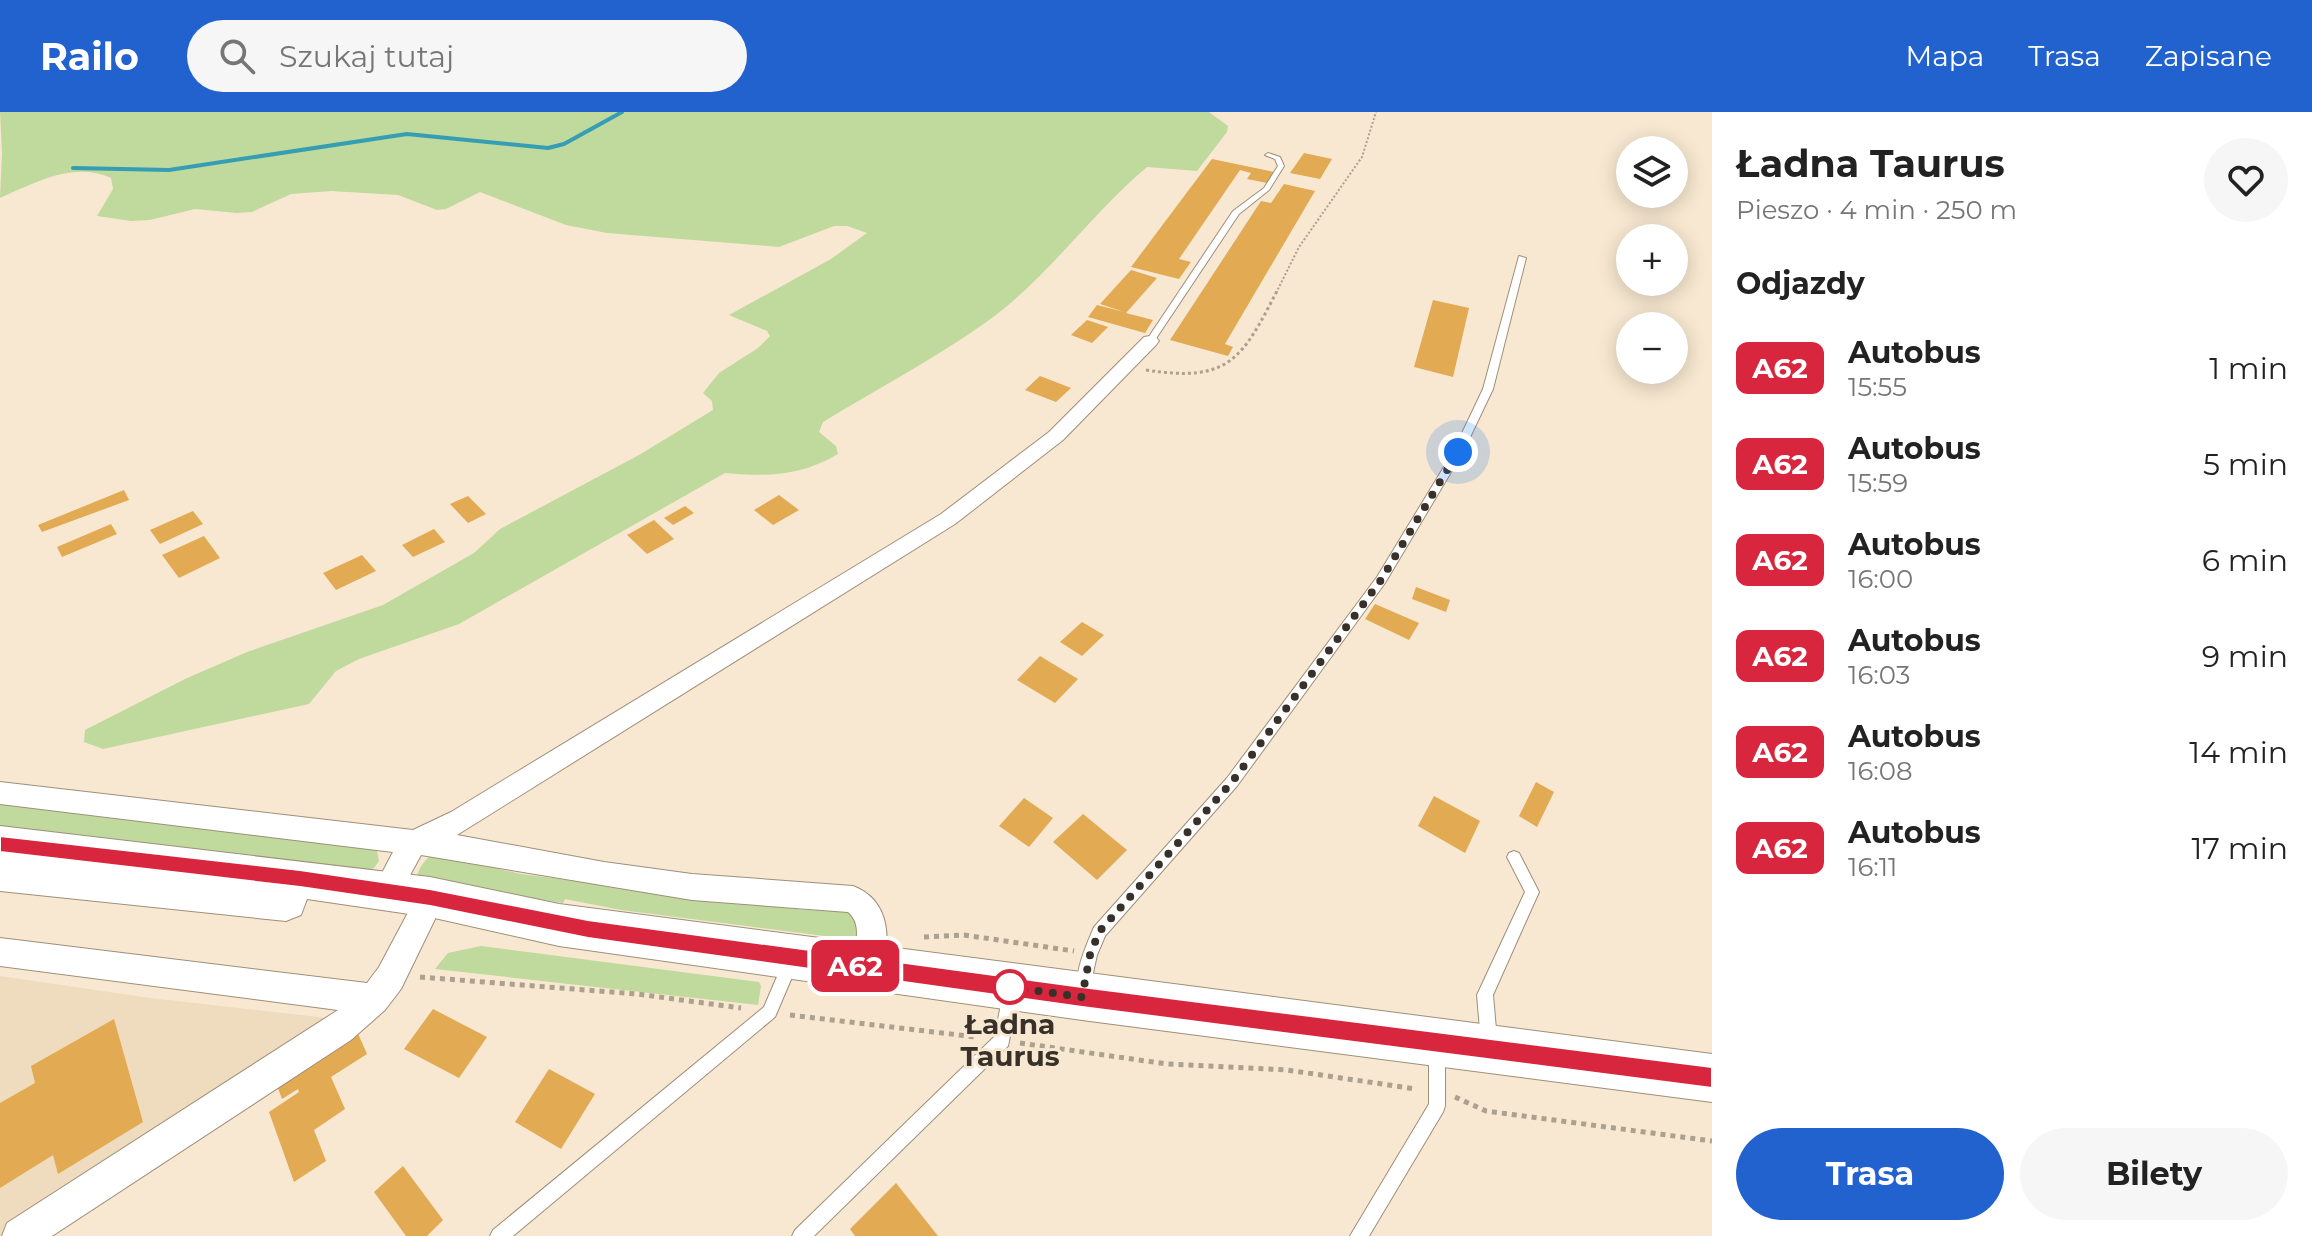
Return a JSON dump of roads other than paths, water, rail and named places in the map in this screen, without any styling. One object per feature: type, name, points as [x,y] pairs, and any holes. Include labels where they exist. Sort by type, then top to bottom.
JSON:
[{"type":"main road","points":[[0,844],[213,867],[430,897],[559,925],[792,958],[1712,1078]]},
{"type":"main road","points":[[0,872],[98,880],[421,917],[559,925]]},
{"type":"street","points":[[386,892],[413,843],[461,820],[948,519],[1056,436],[1150,341]]},
{"type":"street","points":[[0,793],[465,848],[604,875],[692,887],[853,899],[864,905],[871,915],[867,968]]},
{"type":"street","points":[[20,1236],[340,1029],[382,989],[421,917]]},
{"type":"street","points":[[0,952],[382,989]]},
{"type":"lane","points":[[1150,341],[1236,213],[1267,189],[1281,166],[1278,158],[1268,155]]},
{"type":"lane","points":[[1082,997],[1090,955],[1099,932],[1232,782],[1381,580],[1458,452],[1488,389],[1522,258]]},
{"type":"lane","points":[[1490,1049],[1485,995],[1532,892],[1514,857]]},
{"type":"lane","points":[[499,1236],[770,1012],[792,958]]},
{"type":"lane","points":[[801,1236],[1002,1040],[1012,987]]},
{"type":"lane","points":[[1359,1236],[1437,1106],[1438,1042]]},
{"type":"waterway","points":[[73,168],[169,170],[407,134],[548,148],[564,144],[622,112]]},
{"type":"place","name":"Ładna Taurus","points":[[1010,987]]}]
